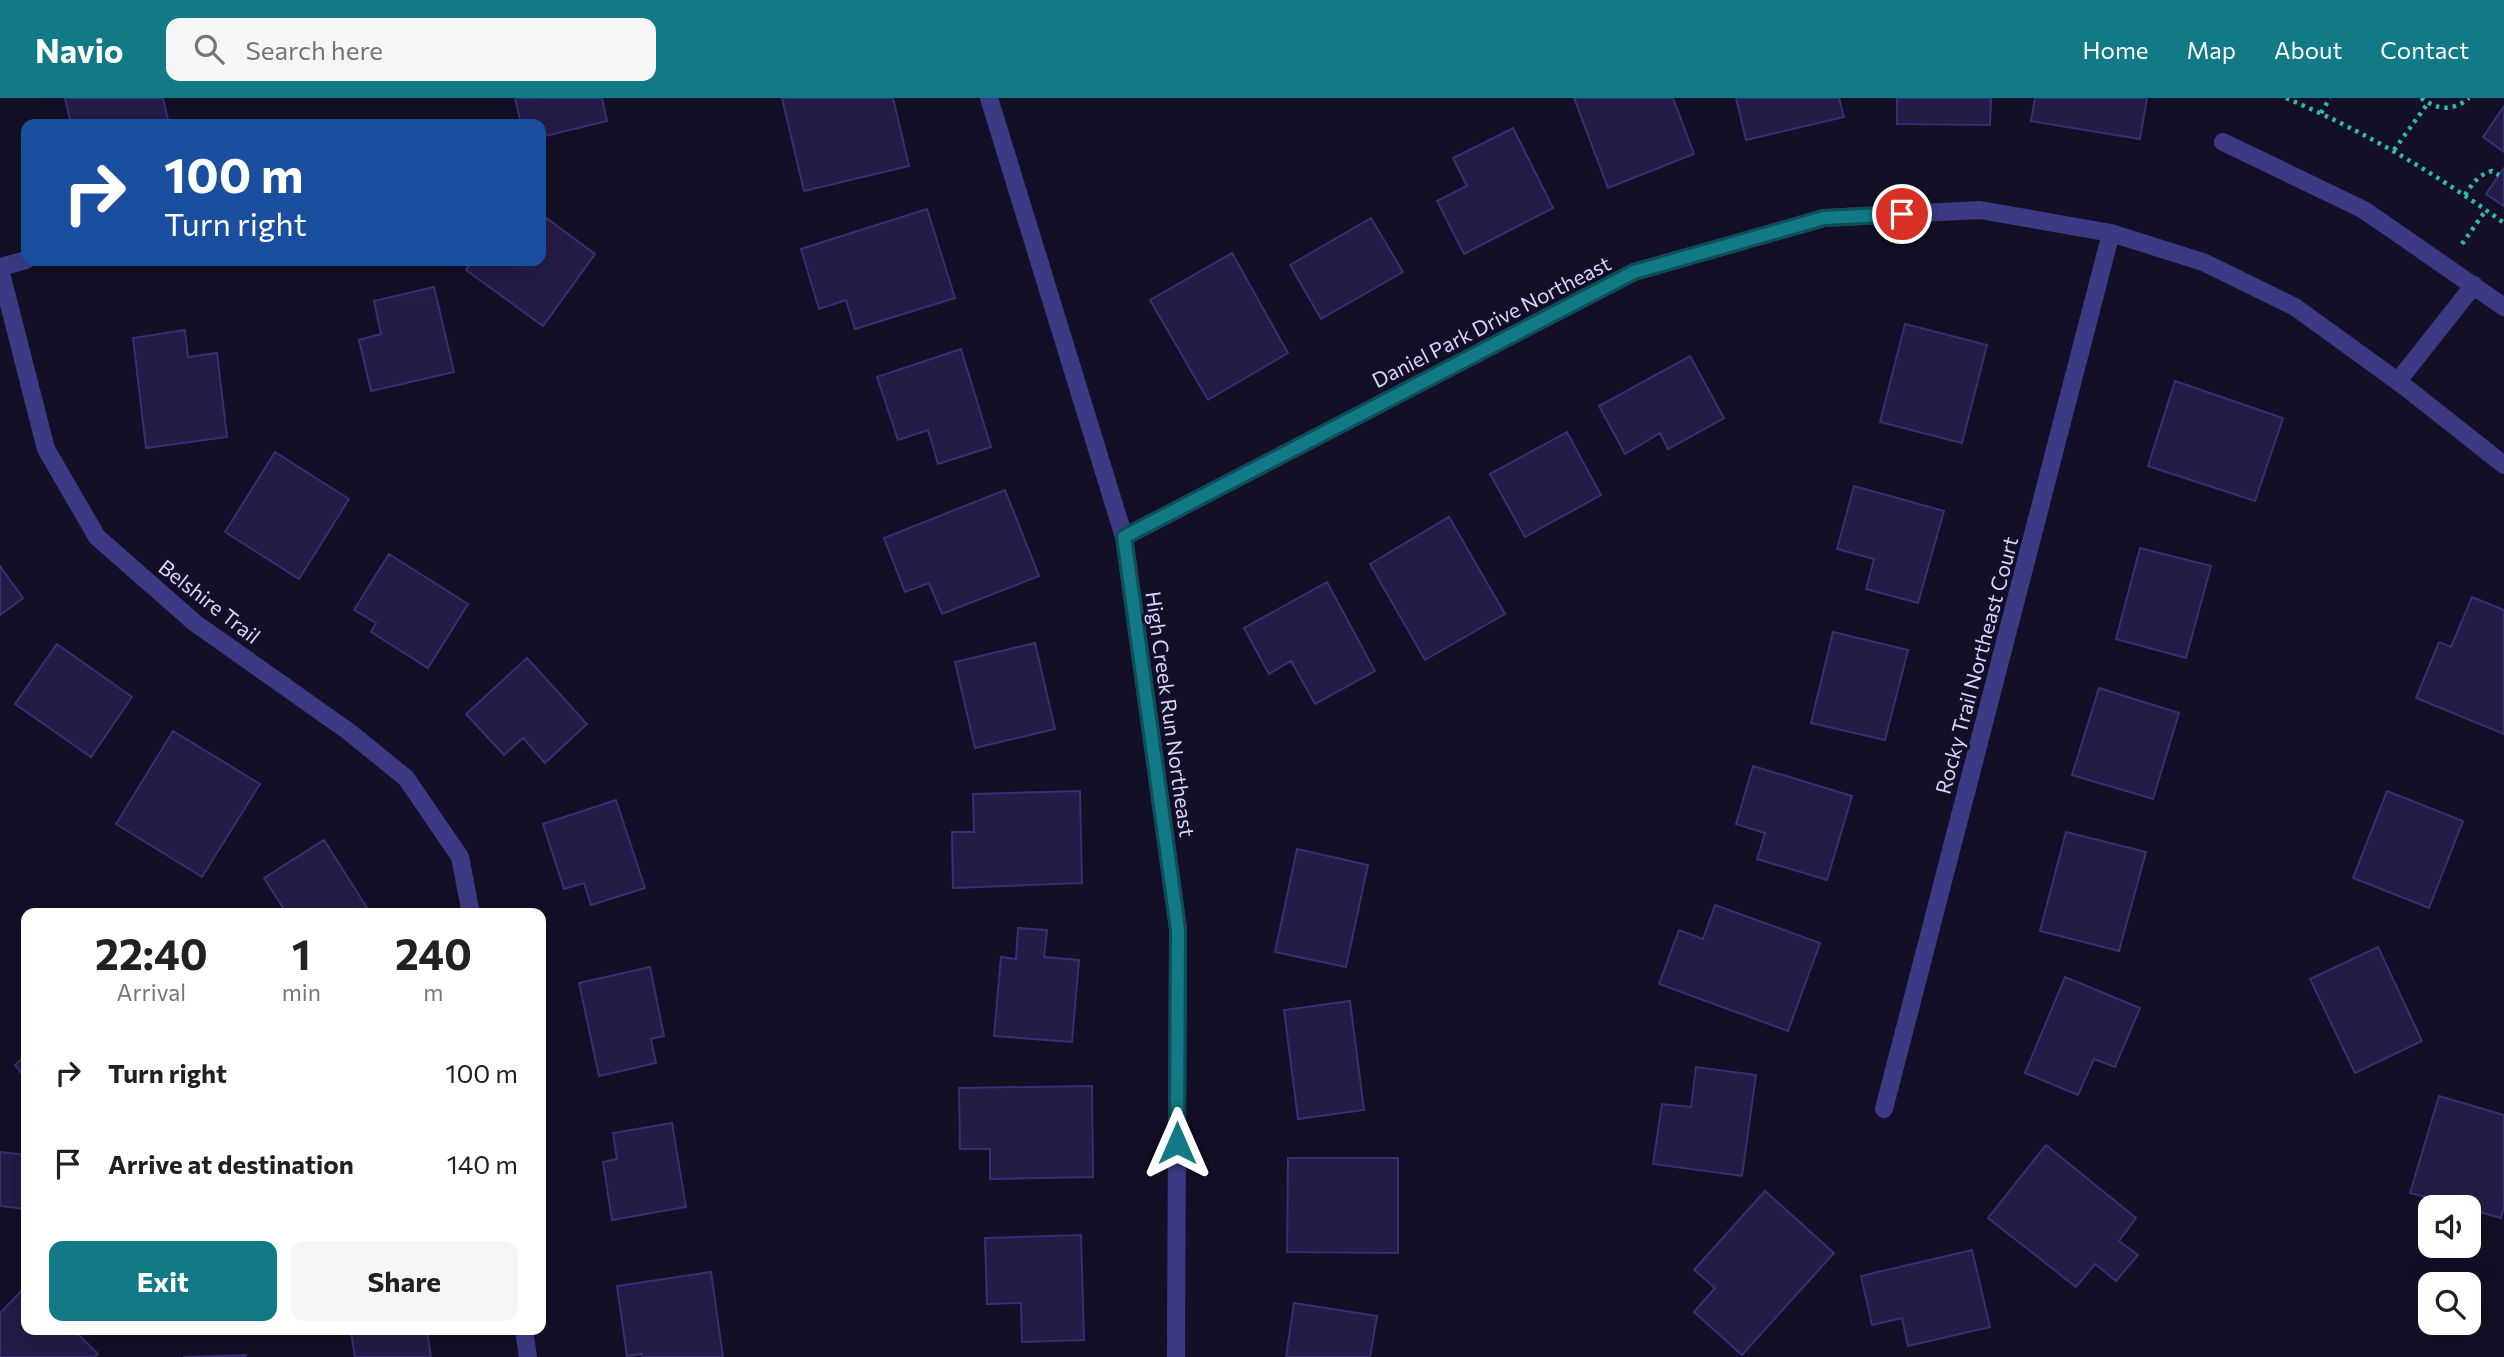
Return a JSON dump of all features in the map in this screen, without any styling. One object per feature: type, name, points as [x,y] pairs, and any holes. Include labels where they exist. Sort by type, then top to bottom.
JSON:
[{"type":"street","name":"High Creek Run Northeast","points":[[989,98],[1124,537],[1178,929],[1176,1357]]},
{"type":"street","points":[[2223,142],[2364,210],[2504,307]]},
{"type":"street","name":"Daniel Park Drive Northeast","points":[[1124,537],[1634,272],[1824,218],[1980,210],[2111,233],[2203,262],[2295,307],[2398,381],[2504,465]]},
{"type":"street","name":"Rocky Trail Northeast Court","points":[[1884,1109],[2111,233]]},
{"type":"street","points":[[0,268],[21,262]]},
{"type":"street","name":"Belshire Trail","points":[[0,268],[46,449],[97,537],[195,623],[348,731],[406,778],[460,857],[470,908]]},
{"type":"street","points":[[2398,381],[2474,285]]},
{"type":"street","points":[[525,1335],[527,1357]]},
{"type":"path","points":[[2286,98],[2394,150],[2504,223]]},
{"type":"path","points":[[2321,113],[2330,98]]},
{"type":"path","points":[[2421,98],[2441,109],[2457,107],[2469,98]]},
{"type":"path","points":[[2394,150],[2428,103]]},
{"type":"path","points":[[2465,195],[2478,177],[2486,172],[2492,171],[2499,175]]},
{"type":"path","points":[[2446,265],[2486,210]]},
{"type":"building","points":[[65,98],[163,98],[168,119],[70,119]]},
{"type":"building","points":[[515,98],[602,98],[607,121],[546,136],[546,119],[520,119]]},
{"type":"building","points":[[782,98],[893,98],[909,166],[804,191]]},
{"type":"building","points":[[1574,98],[1673,98],[1694,154],[1608,188]]},
{"type":"building","points":[[1736,98],[1839,98],[1844,117],[1746,140]]},
{"type":"building","points":[[1897,98],[1991,98],[1990,125],[1897,124]]},
{"type":"building","points":[[2035,98],[2147,98],[2140,139],[2031,121]]},
{"type":"building","points":[[2504,106],[2504,152],[2483,137]]},
{"type":"building","points":[[1513,128],[1553,208],[1464,254],[1437,201],[1467,186],[1453,158]]},
{"type":"building","points":[[2504,168],[2504,206],[2486,194]]},
{"type":"building","points":[[927,209],[955,298],[855,329],[846,300],[819,309],[801,249]]},
{"type":"building","points":[[546,218],[595,254],[543,326],[466,270],[469,266],[546,266]]},
{"type":"building","points":[[1371,218],[1403,272],[1321,319],[1290,265]]},
{"type":"building","points":[[1232,253],[1288,353],[1208,400],[1150,300]]},
{"type":"building","points":[[434,287],[454,372],[371,391],[359,340],[381,334],[374,301]]},
{"type":"building","points":[[1905,324],[1987,345],[1962,443],[1880,422]]},
{"type":"building","points":[[185,330],[188,357],[217,353],[227,437],[146,448],[133,338]]},
{"type":"building","points":[[961,349],[991,447],[938,464],[928,430],[898,440],[877,377]]},
{"type":"building","points":[[1690,356],[1724,418],[1668,449],[1660,433],[1625,454],[1599,406]]},
{"type":"building","points":[[2175,381],[2283,418],[2255,501],[2148,466]]},
{"type":"building","points":[[1567,432],[1601,495],[1525,537],[1490,474]]},
{"type":"building","points":[[275,452],[349,499],[299,579],[225,532]]},
{"type":"building","points":[[1854,486],[1944,511],[1918,603],[1866,589],[1874,559],[1837,549]]},
{"type":"building","points":[[1005,490],[1039,576],[942,614],[929,583],[905,592],[884,538]]},
{"type":"building","points":[[1449,517],[1505,614],[1425,660],[1370,564]]},
{"type":"building","points":[[2140,548],[2211,566],[2186,658],[2116,639]]},
{"type":"building","points":[[389,554],[468,604],[428,668],[371,632],[376,623],[354,610]]},
{"type":"building","points":[[0,566],[23,598],[0,615]]},
{"type":"building","points":[[1327,582],[1375,671],[1315,704],[1291,661],[1269,674],[1244,628]]},
{"type":"building","points":[[2472,597],[2504,610],[2504,734],[2416,698],[2439,642],[2451,647]]},
{"type":"building","points":[[1833,632],[1908,650],[1885,740],[1811,723]]},
{"type":"building","points":[[1035,643],[1055,729],[975,748],[955,662]]},
{"type":"building","points":[[57,644],[132,697],[91,757],[15,704]]},
{"type":"building","points":[[527,658],[587,724],[545,763],[523,738],[504,755],[466,714]]},
{"type":"building","points":[[2099,688],[2179,713],[2153,799],[2072,775]]},
{"type":"building","points":[[173,731],[260,784],[202,877],[116,824]]},
{"type":"building","points":[[1753,766],[1852,796],[1827,880],[1757,859],[1765,833],[1736,824]]},
{"type":"building","points":[[1080,791],[1082,883],[953,888],[952,832],[974,832],[973,794]]},
{"type":"building","points":[[2387,791],[2463,821],[2429,908],[2353,878]]},
{"type":"building","points":[[616,800],[645,888],[591,905],[584,883],[564,889],[543,824]]},
{"type":"building","points":[[2066,832],[2146,852],[2119,951],[2040,931]]},
{"type":"building","points":[[324,840],[367,908],[283,908],[264,878]]},
{"type":"building","points":[[1297,849],[1368,865],[1346,967],[1275,952]]},
{"type":"building","points":[[1715,905],[1820,943],[1788,1031],[1659,984],[1679,930],[1703,939]]},
{"type":"building","points":[[1018,928],[1047,930],[1044,957],[1079,960],[1072,1042],[994,1036],[1001,957],[1016,959]]},
{"type":"building","points":[[2378,947],[2422,1041],[2355,1073],[2310,979]]},
{"type":"building","points":[[650,967],[664,1036],[651,1039],[656,1063],[599,1076],[579,983]]},
{"type":"building","points":[[2065,977],[2140,1008],[2115,1067],[2094,1059],[2078,1095],[2025,1073]]},
{"type":"building","points":[[1350,1001],[1364,1110],[1298,1119],[1284,1010]]},
{"type":"building","points":[[21,1060],[21,1073],[15,1065]]},
{"type":"building","points":[[1696,1067],[1756,1075],[1742,1176],[1653,1164],[1662,1104],[1691,1107]]},
{"type":"building","points":[[1092,1086],[1093,1177],[990,1179],[990,1149],[960,1149],[959,1088]]},
{"type":"building","points":[[2439,1096],[2504,1115],[2504,1207],[2501,1218],[2481,1212],[2481,1195],[2410,1193]]},
{"type":"building","points":[[672,1123],[686,1207],[612,1220],[603,1162],[617,1159],[613,1133]]},
{"type":"building","points":[[2046,1145],[2136,1218],[2119,1241],[2138,1255],[2116,1281],[2095,1264],[2076,1287],[1988,1218]]},
{"type":"building","points":[[0,1152],[21,1154],[21,1208],[0,1206]]},
{"type":"building","points":[[1288,1158],[1398,1158],[1398,1253],[1287,1252]]},
{"type":"building","points":[[1765,1191],[1834,1253],[1742,1355],[1694,1312],[1715,1288],[1694,1270]]},
{"type":"building","points":[[1081,1235],[1084,1340],[1022,1342],[1021,1303],[987,1304],[985,1238]]},
{"type":"building","points":[[1972,1250],[1990,1327],[1908,1346],[1902,1318],[1872,1325],[1861,1276]]},
{"type":"building","points":[[711,1272],[723,1357],[642,1357],[642,1354],[627,1356],[617,1286]]},
{"type":"building","points":[[21,1291],[21,1335],[79,1335],[98,1354],[94,1357],[0,1357],[0,1313]]},
{"type":"building","points":[[1294,1303],[1377,1316],[1370,1357],[1286,1357]]},
{"type":"building","points":[[351,1335],[428,1335],[431,1357],[355,1357]]},
{"type":"building","points":[[246,1355],[246,1357],[183,1357]]},
{"type":"route","points":[[1177,1143],[1178,929],[1124,537],[1634,272],[1824,218],[1902,214]]}]
